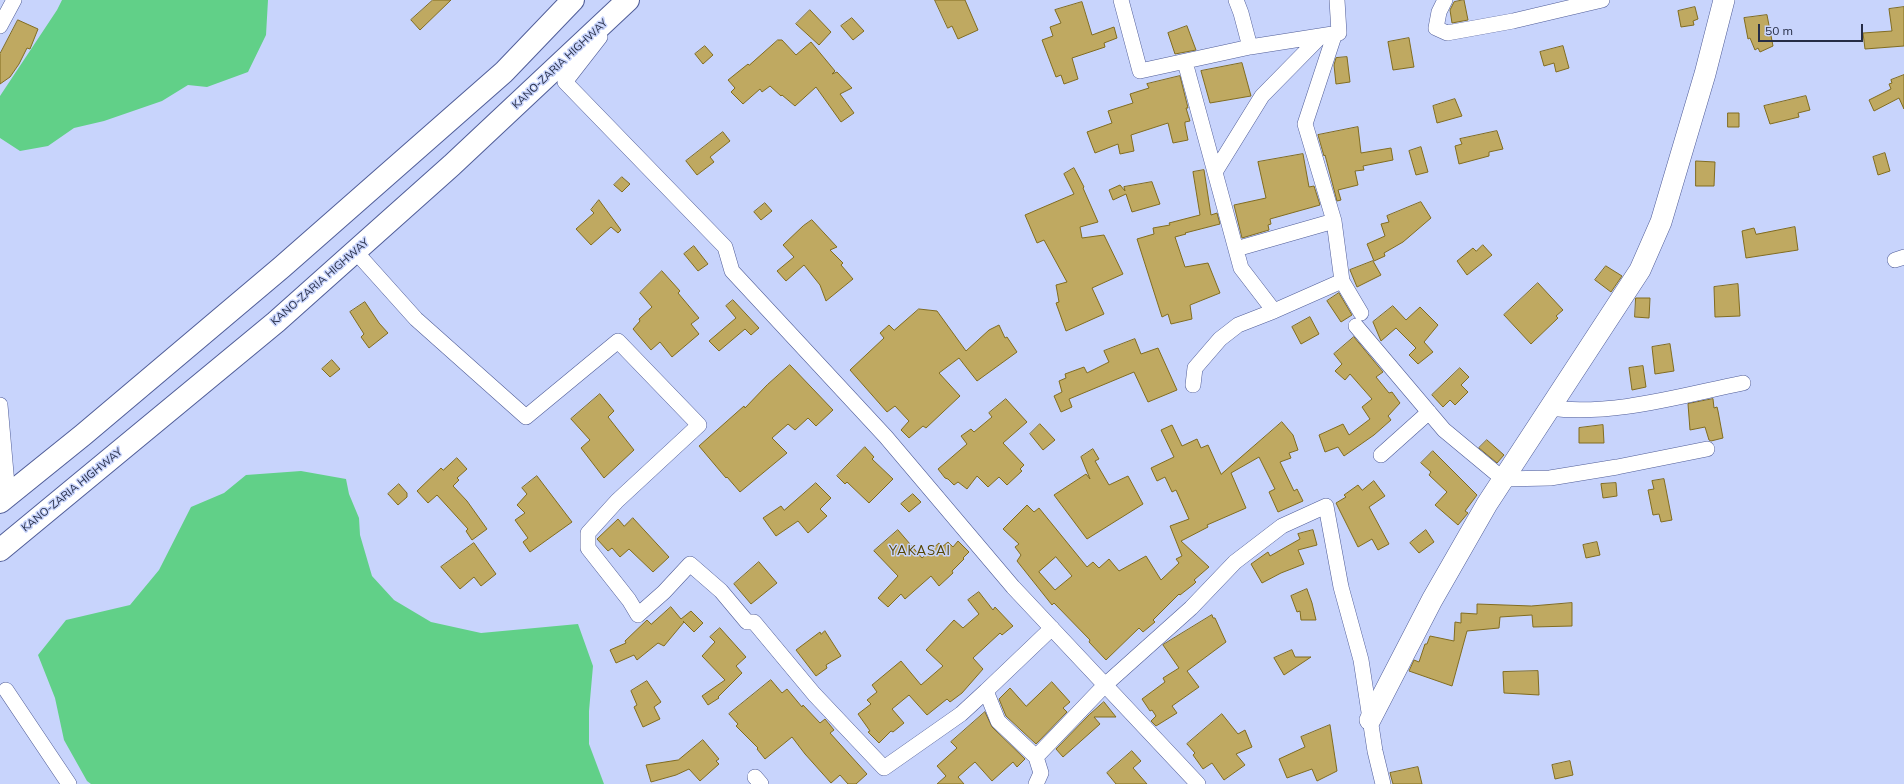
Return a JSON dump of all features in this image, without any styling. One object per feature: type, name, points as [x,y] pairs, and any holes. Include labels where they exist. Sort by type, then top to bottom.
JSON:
[{"type":"highway","points":[[4,499],[83,435],[300,251],[504,72],[573,0]]},
{"type":"highway","name":"KANO-ZARIA HIGHWAY","points":[[0,550],[276,322],[452,165],[628,0]]},
{"type":"street","points":[[0,26],[14,0]]},
{"type":"street","points":[[628,0],[565,82],[725,247],[732,271],[886,437],[1013,587],[1198,784]]},
{"type":"street","points":[[1121,0],[1140,71],[1250,47],[1340,33],[1337,0]]},
{"type":"street","points":[[1236,0],[1250,47]]},
{"type":"street","points":[[1445,0],[1439,12],[1436,28],[1447,33],[1513,21],[1602,0]]},
{"type":"street","points":[[1370,720],[1432,600],[1503,479],[1640,270],[1661,222],[1705,74],[1724,0]]},
{"type":"street","points":[[1215,172],[1262,96],[1328,35]]},
{"type":"street","points":[[1328,35],[1305,124],[1334,221],[1342,281],[1359,320],[1444,430],[1503,479],[1550,478],[1617,467],[1707,449]]},
{"type":"street","points":[[1185,62],[1241,268],[1274,310]]},
{"type":"street","points":[[1236,249],[1334,221]]},
{"type":"street","points":[[355,251],[416,319],[526,416],[618,341],[699,425],[617,501],[588,533],[588,548],[638,615],[664,592],[690,564],[721,591],[747,622],[754,622],[814,694],[884,768],[961,714],[1052,628]]},
{"type":"street","points":[[1193,385],[1195,368],[1220,339],[1238,325],[1342,281]]},
{"type":"street","points":[[1549,408],[1574,411],[1611,410],[1743,383]]},
{"type":"street","points":[[0,405],[4,499]]},
{"type":"street","points":[[1381,455],[1429,412]]},
{"type":"street","points":[[1036,758],[1106,685],[1191,608],[1235,562],[1282,526],[1326,506],[1341,587],[1360,660],[1383,784]]},
{"type":"street","points":[[6,690],[69,784]]},
{"type":"street","points":[[986,691],[998,721],[1036,758],[1041,773],[1036,784]]},
{"type":"shaded area","points":[[62,0],[268,0],[266,35],[248,72],[207,87],[188,85],[162,101],[104,121],[74,128],[48,146],[20,151],[0,138],[0,96],[57,10]]},
{"type":"shaded area","points":[[301,471],[346,479],[349,494],[359,518],[360,535],[372,576],[394,600],[431,622],[481,633],[578,624],[593,666],[589,711],[589,744],[604,784],[91,784],[87,781],[64,740],[55,698],[38,655],[66,620],[130,605],[159,570],[191,507],[224,493],[246,475]]},
{"type":"building","points":[[433,0],[451,0],[420,30],[411,20]]},
{"type":"building","points":[[935,0],[965,0],[978,30],[958,39],[952,26],[948,28]]},
{"type":"building","points":[[1464,0],[1468,20],[1452,23],[1450,10],[1454,2]]},
{"type":"building","points":[[1082,2],[1092,35],[1114,27],[1117,38],[1104,43],[1105,47],[1072,58],[1078,79],[1064,84],[1061,75],[1056,77],[1042,40],[1053,36],[1050,27],[1061,23],[1055,10]]},
{"type":"building","points":[[1695,7],[1698,19],[1693,21],[1694,25],[1681,27],[1678,11]]},
{"type":"building","points":[[1904,7],[1904,46],[1865,49],[1863,33],[1892,31],[1889,9]]},
{"type":"building","points":[[810,10],[831,32],[819,45],[796,24]]},
{"type":"building","points":[[1767,15],[1773,46],[1760,52],[1758,48],[1755,50],[1750,38],[1748,39],[1744,18]]},
{"type":"building","points":[[852,18],[864,31],[853,40],[841,26]]},
{"type":"building","points":[[18,20],[38,29],[30,49],[27,48],[10,77],[0,84],[0,54]]},
{"type":"building","points":[[1187,26],[1196,50],[1175,54],[1168,33]]},
{"type":"building","points":[[1409,38],[1414,67],[1393,70],[1388,42]]},
{"type":"building","points":[[778,40],[782,40],[796,55],[811,42],[835,71],[832,74],[837,72],[852,88],[840,94],[854,113],[841,122],[816,87],[795,106],[770,86],[762,92],[760,89],[743,104],[731,92],[735,88],[728,80],[748,64],[749,65]]},
{"type":"building","points":[[705,46],[713,55],[703,64],[695,54]]},
{"type":"building","points":[[1563,46],[1569,68],[1556,72],[1554,63],[1544,66],[1540,52]]},
{"type":"building","points":[[1347,57],[1350,82],[1336,84],[1334,65],[1336,58]]},
{"type":"building","points":[[1242,63],[1251,96],[1210,103],[1201,71]]},
{"type":"building","points":[[1904,75],[1904,109],[1899,98],[1874,111],[1869,100],[1891,89],[1889,84],[1892,83],[1891,80]]},
{"type":"building","points":[[1180,76],[1190,121],[1185,122],[1188,140],[1173,143],[1168,123],[1131,135],[1134,151],[1120,154],[1118,144],[1095,153],[1087,132],[1112,123],[1108,111],[1133,103],[1130,94],[1149,88],[1147,84]]},
{"type":"building","points":[[1806,96],[1810,110],[1798,113],[1799,117],[1770,124],[1764,106]]},
{"type":"building","points":[[1455,99],[1462,116],[1437,123],[1433,106]]},
{"type":"building","points":[[1728,113],[1739,113],[1739,127],[1728,127]]},
{"type":"building","points":[[1358,127],[1361,153],[1391,148],[1393,160],[1363,166],[1364,170],[1355,171],[1358,185],[1338,190],[1341,200],[1337,201],[1318,135]]},
{"type":"building","points":[[1497,131],[1503,149],[1489,152],[1489,156],[1459,164],[1455,146],[1462,144],[1460,139]]},
{"type":"building","points":[[723,132],[730,141],[710,157],[714,162],[697,175],[686,161]]},
{"type":"building","points":[[1421,147],[1428,172],[1416,175],[1409,151]]},
{"type":"building","points":[[1885,153],[1890,171],[1878,175],[1873,157]]},
{"type":"building","points":[[1303,154],[1309,187],[1314,186],[1320,205],[1270,219],[1271,224],[1268,225],[1269,230],[1242,238],[1234,205],[1266,198],[1258,162]]},
{"type":"building","points":[[1696,161],[1715,162],[1714,186],[1696,186]]},
{"type":"building","points":[[1074,168],[1084,187],[1083,188],[1098,222],[1080,227],[1082,238],[1104,235],[1123,274],[1092,288],[1104,314],[1066,331],[1056,303],[1059,302],[1056,285],[1067,282],[1044,240],[1037,243],[1025,215],[1074,194],[1064,174]]},
{"type":"building","points":[[1204,170],[1211,215],[1217,213],[1220,224],[1175,237],[1185,267],[1208,263],[1220,293],[1190,305],[1192,319],[1171,324],[1168,314],[1162,317],[1137,239],[1154,234],[1153,228],[1170,225],[1169,223],[1200,215],[1193,172]]},
{"type":"building","points":[[622,177],[630,184],[622,192],[614,185]]},
{"type":"building","points":[[1152,182],[1160,204],[1132,212],[1126,194],[1113,200],[1109,190],[1120,185],[1125,191],[1124,187]]},
{"type":"building","points":[[599,200],[621,230],[618,233],[611,227],[591,245],[576,229],[594,213],[591,210]]},
{"type":"building","points":[[1421,202],[1431,218],[1403,242],[1384,253],[1385,256],[1374,261],[1367,244],[1385,236],[1381,224],[1389,222],[1387,216]]},
{"type":"building","points":[[765,203],[772,211],[761,220],[754,212]]},
{"type":"building","points":[[812,220],[837,247],[830,250],[843,263],[841,265],[853,279],[826,301],[820,285],[804,265],[786,281],[777,271],[794,257],[783,245],[803,226]]},
{"type":"building","points":[[1795,227],[1798,250],[1746,258],[1742,231],[1754,228],[1756,234]]},
{"type":"building","points":[[1483,245],[1492,255],[1467,275],[1457,261],[1473,248],[1476,251]]},
{"type":"building","points":[[694,246],[708,264],[698,271],[684,254]]},
{"type":"building","points":[[1373,261],[1381,275],[1357,287],[1350,270]]},
{"type":"building","points":[[1606,266],[1622,276],[1611,292],[1595,280]]},
{"type":"building","points":[[662,271],[680,291],[678,293],[699,318],[691,324],[699,334],[672,357],[660,342],[651,350],[633,329],[640,321],[639,319],[652,307],[640,293]]},
{"type":"building","points":[[1538,283],[1563,310],[1556,316],[1558,318],[1531,344],[1504,315]]},
{"type":"building","points":[[1738,284],[1740,316],[1715,317],[1714,287]]},
{"type":"building","points":[[1339,293],[1352,315],[1341,322],[1327,301]]},
{"type":"building","points":[[1636,298],[1650,298],[1649,318],[1635,317]]},
{"type":"building","points":[[733,300],[759,328],[751,335],[745,329],[719,351],[709,341],[736,318],[726,306]]},
{"type":"building","points":[[365,302],[379,323],[388,333],[369,348],[361,337],[364,334],[350,312]]},
{"type":"building","points":[[1393,306],[1406,320],[1420,307],[1438,325],[1424,342],[1433,352],[1418,364],[1409,355],[1416,348],[1396,328],[1381,341],[1373,322]]},
{"type":"building","points":[[919,309],[937,311],[966,351],[989,330],[999,325],[1005,338],[1007,337],[1017,352],[977,381],[959,358],[939,373],[960,396],[926,428],[923,426],[909,438],[901,430],[909,421],[895,406],[887,412],[850,370],[884,338],[880,333],[889,325],[894,330]]},
{"type":"building","points":[[1310,317],[1319,334],[1301,344],[1292,327]]},
{"type":"building","points":[[1354,337],[1383,372],[1376,377],[1389,393],[1392,392],[1400,403],[1388,416],[1391,420],[1374,435],[1344,456],[1338,447],[1325,452],[1319,435],[1343,424],[1349,435],[1370,419],[1362,407],[1372,399],[1350,374],[1345,380],[1335,371],[1342,364],[1334,354]]},
{"type":"building","points":[[1135,339],[1141,354],[1158,348],[1177,390],[1148,402],[1134,372],[1069,399],[1072,407],[1061,412],[1054,396],[1062,392],[1059,381],[1066,378],[1065,374],[1084,367],[1087,373],[1109,362],[1104,351]]},
{"type":"building","points":[[1670,344],[1674,371],[1655,374],[1652,347]]},
{"type":"building","points":[[332,360],[340,369],[330,377],[322,369]]},
{"type":"building","points":[[790,365],[833,410],[816,426],[808,418],[795,430],[788,424],[772,438],[787,453],[740,492],[699,446],[744,406],[745,408],[767,385]]},
{"type":"building","points":[[1643,366],[1646,387],[1632,390],[1629,368]]},
{"type":"building","points":[[1460,368],[1469,377],[1461,385],[1468,392],[1455,405],[1450,400],[1443,407],[1432,395]]},
{"type":"building","points":[[600,394],[614,411],[608,417],[634,450],[604,478],[581,448],[590,440],[571,419]]},
{"type":"building","points":[[1006,399],[1027,422],[1003,443],[1024,465],[1020,469],[1022,471],[1007,485],[999,477],[988,487],[977,476],[967,489],[958,482],[954,485],[945,478],[938,469],[967,444],[961,436],[971,429],[974,432],[992,417],[989,413]]},
{"type":"building","points":[[1713,399],[1714,408],[1717,407],[1723,438],[1711,441],[1709,440],[1705,427],[1690,430],[1688,404]]},
{"type":"building","points":[[1282,422],[1293,435],[1298,450],[1289,453],[1291,458],[1280,462],[1294,491],[1297,489],[1303,501],[1278,512],[1269,492],[1275,489],[1259,457],[1231,473],[1246,508],[1207,525],[1208,527],[1181,541],[1209,567],[1194,580],[1196,582],[1194,584],[1180,595],[1179,594],[1153,620],[1155,622],[1143,632],[1139,628],[1106,660],[1089,642],[1090,640],[1054,603],[1052,605],[1017,561],[1021,555],[1015,547],[1019,544],[1003,529],[1027,505],[1034,512],[1039,508],[1087,567],[1093,562],[1099,568],[1109,559],[1119,571],[1146,556],[1161,580],[1179,563],[1176,559],[1182,556],[1170,526],[1189,519],[1176,490],[1172,492],[1165,477],[1157,481],[1151,468],[1174,457],[1161,430],[1172,425],[1182,446],[1197,439],[1201,448],[1208,445],[1221,474]],"holes":[[[1056,557],[1072,576],[1055,590],[1039,572]]]},
{"type":"building","points":[[1040,424],[1055,440],[1043,450],[1030,434]]},
{"type":"building","points":[[1603,425],[1604,443],[1579,443],[1579,428]]},
{"type":"building","points":[[1487,440],[1504,455],[1497,463],[1479,448]]},
{"type":"building","points":[[865,447],[874,457],[872,459],[893,479],[869,503],[847,482],[845,484],[837,476]]},
{"type":"building","points":[[1093,449],[1099,459],[1095,461],[1109,485],[1128,476],[1143,504],[1087,539],[1054,495],[1086,474],[1090,479],[1081,457]]},
{"type":"building","points":[[1433,451],[1477,495],[1465,511],[1468,513],[1458,525],[1435,505],[1447,492],[1429,475],[1431,472],[1421,463]]},
{"type":"building","points":[[457,458],[467,469],[457,478],[459,480],[453,486],[467,501],[487,529],[472,540],[466,531],[468,529],[437,495],[428,503],[417,491],[441,468],[443,470]]},
{"type":"building","points":[[537,476],[572,522],[530,552],[523,542],[528,538],[515,520],[525,513],[517,505],[527,494],[522,488]]},
{"type":"building","points":[[1664,479],[1672,520],[1661,522],[1659,514],[1653,515],[1648,490],[1654,489],[1652,481]]},
{"type":"building","points":[[1374,481],[1385,496],[1369,507],[1389,544],[1378,550],[1372,539],[1358,547],[1336,503],[1346,497],[1344,495],[1358,485],[1362,490]]},
{"type":"building","points":[[816,483],[831,498],[820,509],[827,516],[808,533],[798,521],[776,536],[763,518],[781,506],[784,510]]},
{"type":"building","points":[[1616,483],[1617,496],[1603,498],[1601,484]]},
{"type":"building","points":[[399,484],[407,493],[407,497],[398,505],[388,494]]},
{"type":"building","points":[[913,494],[921,502],[909,512],[901,504]]},
{"type":"building","points":[[633,518],[669,557],[653,572],[629,549],[620,557],[612,548],[608,551],[597,539],[618,519],[624,526]]},
{"type":"building","points":[[898,530],[922,558],[939,543],[942,547],[948,542],[953,547],[958,541],[969,552],[952,571],[953,573],[939,586],[931,576],[905,599],[901,594],[888,607],[878,598],[898,576],[874,551]]},
{"type":"building","points":[[1313,530],[1317,545],[1298,550],[1304,564],[1281,573],[1262,583],[1251,564],[1268,552],[1270,556],[1300,539],[1298,534]]},
{"type":"building","points":[[1426,530],[1434,542],[1419,553],[1410,543]]},
{"type":"building","points":[[1597,542],[1600,555],[1586,558],[1583,545]]},
{"type":"building","points":[[474,543],[496,574],[481,586],[474,577],[460,589],[441,567]]},
{"type":"building","points":[[759,562],[777,583],[751,604],[734,584]]},
{"type":"building","points":[[1307,589],[1316,620],[1301,620],[1300,611],[1297,612],[1291,596]]},
{"type":"building","points":[[979,592],[993,610],[995,607],[1013,626],[1002,635],[1000,633],[973,658],[983,669],[962,693],[950,702],[947,699],[927,715],[909,695],[892,709],[904,723],[893,732],[891,731],[879,743],[868,732],[870,731],[858,714],[871,704],[867,700],[877,692],[872,685],[901,661],[921,685],[943,666],[926,650],[954,620],[963,628],[979,614],[968,600]]},
{"type":"building","points":[[1572,603],[1572,626],[1533,627],[1532,615],[1500,617],[1499,628],[1467,631],[1452,686],[1409,671],[1414,660],[1419,662],[1425,644],[1427,644],[1430,636],[1454,641],[1455,622],[1461,623],[1461,613],[1477,614],[1477,604],[1531,606]]},
{"type":"building","points":[[671,607],[681,619],[691,611],[703,623],[694,632],[684,622],[664,646],[658,643],[637,660],[634,655],[616,663],[610,650],[626,643],[625,641],[647,620],[651,624]]},
{"type":"building","points":[[1212,615],[1213,618],[1215,618],[1226,642],[1187,671],[1199,687],[1172,706],[1177,713],[1156,726],[1151,721],[1156,716],[1152,710],[1150,711],[1142,699],[1165,682],[1163,678],[1179,668],[1163,645]]},
{"type":"building","points":[[720,628],[746,657],[736,666],[742,673],[718,697],[719,698],[708,705],[702,696],[725,680],[702,656],[715,642],[710,637]]},
{"type":"building","points":[[825,631],[841,656],[826,665],[827,668],[816,676],[796,650],[820,632],[821,634]]},
{"type":"building","points":[[1292,650],[1295,657],[1311,657],[1284,675],[1274,658]]},
{"type":"building","points":[[1538,671],[1539,695],[1504,693],[1503,672]]},
{"type":"building","points":[[771,680],[782,693],[787,689],[802,707],[803,705],[820,723],[825,719],[834,730],[830,733],[867,774],[856,784],[848,784],[840,775],[831,783],[792,737],[765,759],[757,749],[758,748],[736,726],[738,724],[729,714]]},
{"type":"building","points":[[647,681],[661,702],[654,707],[660,719],[643,727],[634,707],[637,705],[631,691]]},
{"type":"building","points":[[1052,682],[1070,702],[1063,708],[1067,712],[1036,744],[1006,716],[999,699],[1010,688],[1026,706]]},
{"type":"building","points":[[1104,702],[1116,717],[1094,717],[1100,724],[1063,757],[1056,749],[1089,715]]},
{"type":"building","points":[[985,712],[992,727],[1025,759],[1017,767],[1013,762],[992,781],[975,762],[958,777],[964,784],[937,784],[946,776],[937,766],[957,748],[951,742]]},
{"type":"building","points":[[1222,714],[1238,734],[1245,730],[1252,747],[1236,754],[1245,765],[1224,780],[1212,763],[1203,769],[1193,755],[1195,753],[1187,744]]},
{"type":"building","points":[[1330,725],[1337,771],[1317,781],[1312,769],[1287,778],[1279,759],[1305,747],[1301,737]]},
{"type":"building","points":[[703,740],[719,759],[716,761],[719,764],[700,781],[689,769],[676,775],[651,782],[646,765],[678,760]]},
{"type":"building","points":[[1132,751],[1141,761],[1133,768],[1147,784],[1116,784],[1107,773]]},
{"type":"building","points":[[1570,761],[1573,775],[1555,779],[1552,765]]},
{"type":"building","points":[[1418,767],[1422,784],[1393,784],[1390,773]]},
{"type":"district","name":"YAKASAI","points":[[920,551]]}]
